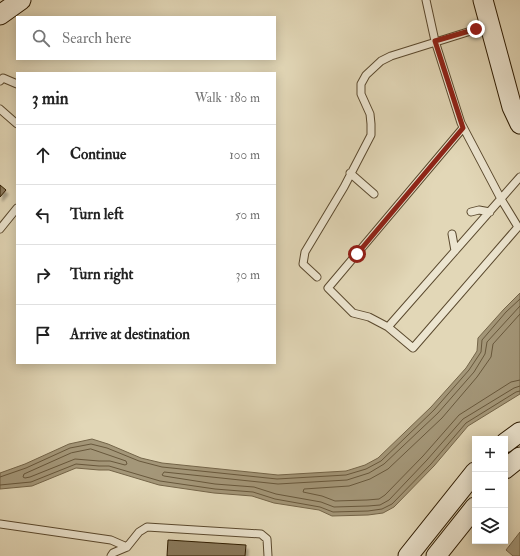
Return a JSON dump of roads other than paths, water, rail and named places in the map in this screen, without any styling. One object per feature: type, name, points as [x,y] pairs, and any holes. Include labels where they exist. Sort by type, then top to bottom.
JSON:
[{"type":"street","points":[[0,15],[21,0]]},
{"type":"street","points":[[483,0],[512,107],[520,124]]},
{"type":"street","points":[[508,441],[520,432]]},
{"type":"street","points":[[508,467],[520,457]]},
{"type":"street","points":[[408,556],[472,476]]},
{"type":"street","points":[[436,556],[474,508]]},
{"type":"lane","points":[[426,0],[435,41],[463,128],[501,199],[518,227],[413,348],[388,327],[369,317],[353,313],[328,288],[463,128]]},
{"type":"lane","points":[[317,277],[303,264],[305,252],[344,187],[371,135],[370,114],[361,94],[361,84],[366,75],[381,61],[391,56],[490,25]]},
{"type":"lane","points":[[1,78],[16,84]]},
{"type":"lane","points":[[0,108],[16,123]]},
{"type":"lane","points":[[350,174],[374,194]]},
{"type":"lane","points":[[388,327],[520,177]]},
{"type":"lane","points":[[0,229],[16,209]]},
{"type":"lane","points":[[471,212],[478,210],[490,212]]},
{"type":"lane","points":[[452,234],[455,250]]},
{"type":"lane","points":[[0,524],[111,540],[127,546]]},
{"type":"lane","points":[[111,556],[113,553],[127,546],[140,532],[147,528],[262,534],[267,539],[268,556]]},
{"type":"water","points":[[520,293],[520,394],[468,426],[434,466],[394,507],[383,513],[332,516],[319,510],[274,503],[252,496],[214,493],[159,485],[109,470],[76,468],[32,486],[0,489],[0,473],[25,464],[69,444],[92,439],[141,458],[162,463],[278,475],[346,471],[365,465],[378,458],[431,407],[466,368],[477,351],[478,338]]},
{"type":"water","points":[[520,532],[520,556],[513,556],[506,550]]}]
